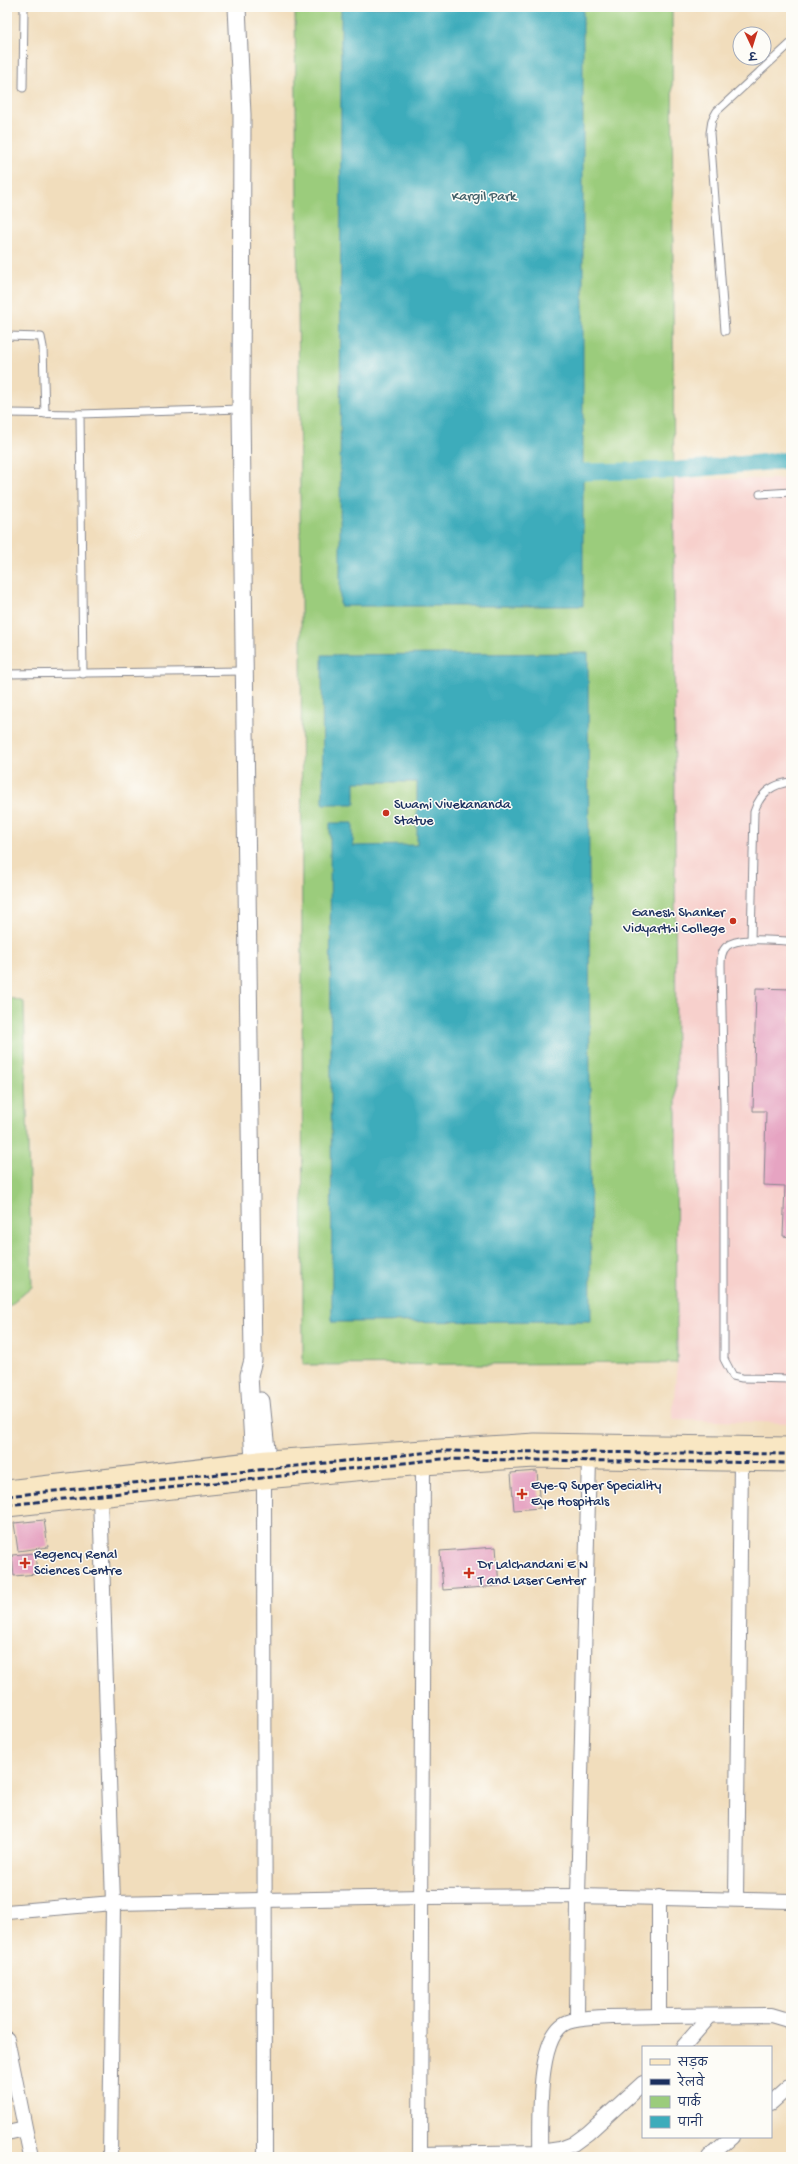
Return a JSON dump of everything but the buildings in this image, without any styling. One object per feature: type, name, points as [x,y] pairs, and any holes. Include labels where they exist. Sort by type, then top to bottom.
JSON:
[{"type":"main road","points":[[7,1490],[260,1461],[535,1443],[791,1447]]},
{"type":"main road","points":[[7,1507],[264,1479],[535,1458],[791,1462]]},
{"type":"street","points":[[237,7],[242,114],[241,409],[246,671],[253,1360],[249,1375],[260,1461],[264,1479],[266,1899],[265,2157]]},
{"type":"street","points":[[577,2019],[578,1896],[589,1459]]},
{"type":"street","points":[[736,1898],[741,1462]]},
{"type":"street","points":[[423,1466],[420,2155],[540,2154],[560,2149],[573,2144],[642,2084]]},
{"type":"street","points":[[100,1496],[113,1902],[110,2157]]},
{"type":"street","points":[[7,1912],[113,1902],[266,1899],[578,1896],[736,1898],[791,1901]]},
{"type":"street","points":[[659,1897],[660,2016]]},
{"type":"street","points":[[540,2154],[542,2078],[548,2049],[557,2028],[577,2019],[660,2016],[771,2016],[782,2018],[791,2024]]},
{"type":"street","points":[[684,2046],[710,2016]]},
{"type":"street","points":[[7,2039],[31,2157]]},
{"type":"street","points":[[772,2102],[791,2085]]},
{"type":"street","points":[[7,2133],[25,2129]]},
{"type":"street","points":[[710,2157],[731,2138]]},
{"type":"lane","points":[[23,88],[24,7]]},
{"type":"lane","points":[[725,331],[710,133],[712,120],[724,104],[791,43]]},
{"type":"lane","points":[[7,336],[41,336],[43,346],[45,414]]},
{"type":"lane","points":[[7,413],[80,414],[241,409]]},
{"type":"lane","points":[[80,414],[83,674]]},
{"type":"lane","points":[[760,494],[791,492]]},
{"type":"lane","points":[[7,674],[246,671]]},
{"type":"lane","points":[[751,940],[754,812],[758,802],[767,791],[777,784],[791,782]]},
{"type":"lane","points":[[791,941],[751,940],[734,942],[726,946],[722,953],[721,966],[724,1106],[724,1359],[733,1376],[791,1379]]},
{"type":"shaded area","name":"Ganesh Shanker Vidyarthi College","points":[[791,477],[791,1423],[672,1420],[677,1363],[673,479],[782,479]]},
{"type":"green space","name":"Kargil Park","points":[[295,7],[672,7],[677,1363],[303,1365],[301,590]]},
{"type":"green space","points":[[7,997],[24,1002],[32,1287],[7,1308]]},
{"type":"water","points":[[341,7],[583,7],[583,606],[340,606]]},
{"type":"water","points":[[588,653],[591,1321],[332,1322],[330,823],[353,823],[353,846],[417,845],[417,782],[355,782],[355,804],[323,804],[322,655]]},
{"type":"waterway","points":[[583,472],[679,470],[791,460]]},
{"type":"railway","points":[[7,1496],[441,1451],[791,1454]]},
{"type":"railway","points":[[7,1505],[442,1459],[791,1463]]},
{"type":"place","name":"Swami Vivekananda Statue","points":[[386,813]]},
{"type":"place","name":"Ganesh Shanker Vidyarthi College","points":[[733,921]]},
{"type":"place","name":"Eye-Q Super Speciality Eye Hospitals","points":[[522,1494]]},
{"type":"place","name":"Regency Renal Sciences Centre","points":[[25,1563]]},
{"type":"place","name":"Dr Lalchandani E N T and Laser Center","points":[[469,1573]]}]
